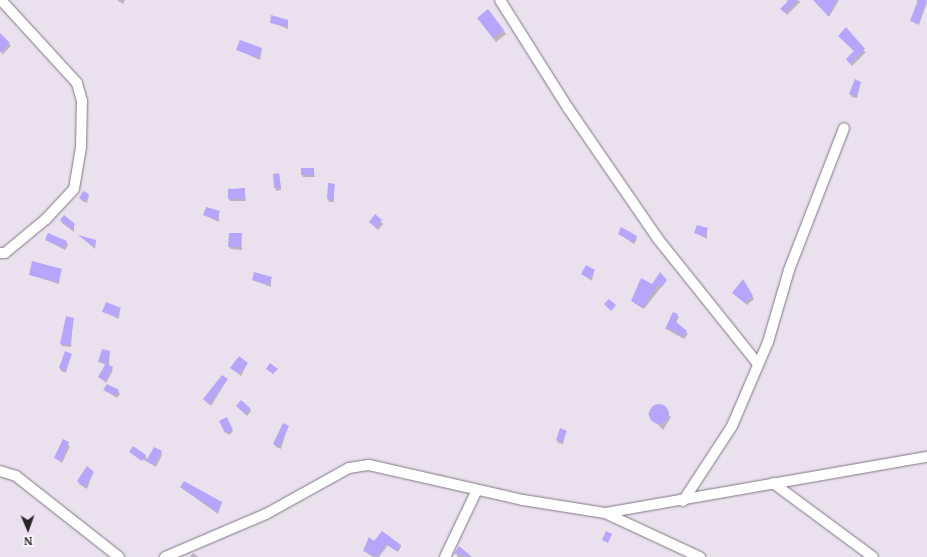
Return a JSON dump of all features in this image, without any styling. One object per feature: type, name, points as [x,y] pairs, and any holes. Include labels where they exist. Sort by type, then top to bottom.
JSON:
[{"type":"street","points":[[0,253],[5,253],[46,219],[74,189],[81,147],[82,102],[78,83],[1,0]]},
{"type":"street","points":[[500,0],[568,108],[658,239],[758,364]]},
{"type":"street","points":[[683,501],[732,426],[758,364],[789,270],[844,128]]},
{"type":"street","points":[[605,513],[683,501],[773,483],[927,457]]},
{"type":"street","points":[[165,557],[266,514],[349,468],[386,467],[477,490],[605,513],[700,557]]},
{"type":"street","points":[[0,471],[16,476],[119,557]]},
{"type":"street","points":[[773,483],[873,557]]},
{"type":"street","points":[[445,557],[477,490]]},
{"type":"building","points":[[789,0],[798,0],[785,13],[780,9]]},
{"type":"building","points":[[813,0],[837,0],[828,16]]},
{"type":"building","points":[[918,0],[927,0],[918,24],[910,21]]},
{"type":"building","points":[[488,9],[504,30],[493,38],[477,18]]},
{"type":"building","points":[[271,15],[288,20],[287,27],[270,23]]},
{"type":"building","points":[[846,27],[865,49],[850,64],[846,59],[854,51],[838,36]]},
{"type":"building","points":[[0,33],[10,43],[0,53]]},
{"type":"building","points":[[240,40],[262,48],[258,58],[236,50]]},
{"type":"building","points":[[855,79],[861,82],[856,96],[849,94]]},
{"type":"building","points":[[301,168],[314,168],[314,175],[301,175]]},
{"type":"building","points":[[279,173],[281,188],[274,188],[273,174]]},
{"type":"building","points":[[328,183],[335,184],[333,200],[327,199]]},
{"type":"building","points":[[245,188],[245,199],[228,199],[228,189]]},
{"type":"building","points":[[83,191],[89,194],[86,201],[79,198]]},
{"type":"building","points":[[206,207],[220,211],[217,220],[203,215]]},
{"type":"building","points":[[375,214],[382,220],[376,228],[369,222]]},
{"type":"building","points":[[64,215],[75,224],[72,230],[60,220]]},
{"type":"building","points":[[697,225],[708,228],[705,237],[694,233]]},
{"type":"building","points":[[621,227],[637,236],[633,242],[618,234]]},
{"type":"building","points":[[48,233],[67,241],[64,248],[45,240]]},
{"type":"building","points":[[229,233],[242,233],[241,247],[228,247]]},
{"type":"building","points":[[78,235],[96,240],[94,247]]},
{"type":"building","points":[[32,261],[62,269],[58,282],[29,275]]},
{"type":"building","points":[[586,265],[595,270],[590,279],[581,274]]},
{"type":"building","points":[[254,272],[272,277],[269,285],[252,280]]},
{"type":"building","points":[[660,272],[667,280],[662,287],[658,284],[643,308],[631,301],[641,278],[652,284]]},
{"type":"building","points":[[743,279],[753,296],[745,303],[732,293]]},
{"type":"building","points":[[609,299],[616,305],[611,311],[604,304]]},
{"type":"building","points":[[106,302],[121,308],[117,317],[102,312]]},
{"type":"building","points":[[673,312],[678,314],[675,321],[687,331],[682,337],[672,329],[665,329]]},
{"type":"building","points":[[66,316],[74,318],[70,345],[60,344]]},
{"type":"building","points":[[102,349],[110,351],[108,363],[98,362]]},
{"type":"building","points":[[65,351],[72,354],[65,371],[59,368]]},
{"type":"building","points":[[239,356],[248,363],[239,374],[230,368]]},
{"type":"building","points":[[106,363],[113,367],[105,381],[98,377]]},
{"type":"building","points":[[270,363],[278,369],[273,374],[266,369]]},
{"type":"building","points":[[222,375],[228,379],[209,404],[203,399]]},
{"type":"building","points":[[107,384],[119,390],[116,396],[103,390]]},
{"type":"building","points":[[241,400],[250,408],[245,414],[236,406]]},
{"type":"building","points":[[659,404],[666,407],[669,414],[666,421],[659,424],[652,421],[649,414],[652,407]]},
{"type":"building","points":[[227,417],[233,430],[225,433],[219,421]]},
{"type":"building","points":[[283,423],[289,426],[279,447],[273,444]]},
{"type":"building","points":[[560,428],[567,431],[562,442],[556,440]]},
{"type":"building","points":[[63,439],[69,442],[61,461],[54,458]]},
{"type":"building","points":[[133,446],[146,455],[142,461],[129,452]]},
{"type":"building","points":[[154,447],[162,451],[154,465],[146,461]]},
{"type":"building","points":[[87,466],[94,472],[85,487],[77,481]]},
{"type":"building","points":[[184,481],[222,502],[217,512],[180,487]]},
{"type":"building","points":[[382,531],[401,545],[396,551],[386,544],[377,557],[363,551],[369,537],[374,541]]},
{"type":"building","points":[[606,531],[612,534],[608,543],[602,540]]},
{"type":"building","points":[[459,546],[472,557],[454,554]]}]
